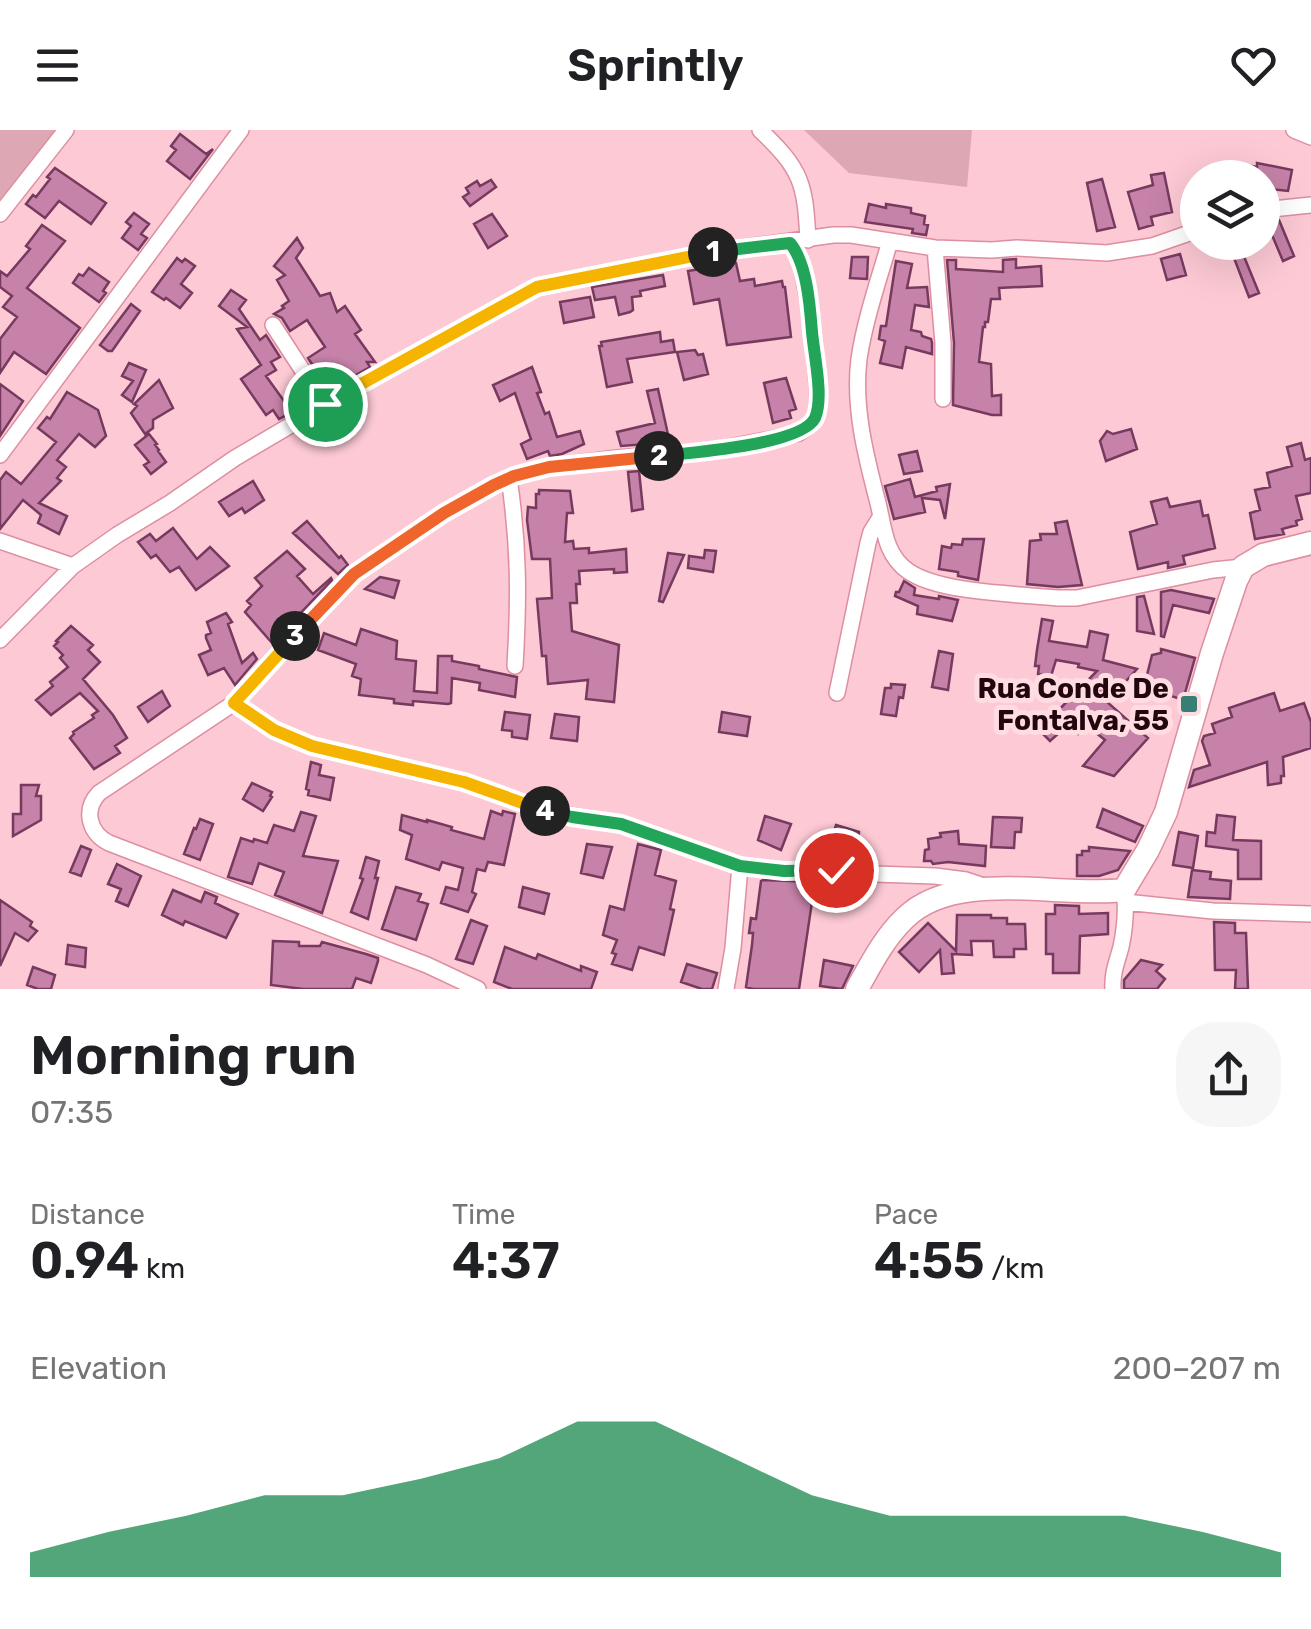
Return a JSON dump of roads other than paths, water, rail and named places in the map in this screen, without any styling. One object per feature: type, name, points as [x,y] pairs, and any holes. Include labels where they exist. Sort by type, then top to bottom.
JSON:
[{"type":"main road","points":[[857,989],[881,948],[908,916],[938,900],[988,888],[1125,896],[1166,812],[1212,653],[1243,567],[1262,555],[1311,543]]},
{"type":"street","points":[[0,214],[66,130]]},
{"type":"street","points":[[0,454],[241,130]]},
{"type":"street","points":[[760,130],[795,168],[806,200],[808,240]]},
{"type":"street","points":[[1294,130],[1311,137]]},
{"type":"street","points":[[1280,208],[1311,205]]},
{"type":"street","points":[[0,640],[73,566],[235,458],[537,287],[704,254],[851,235],[936,248],[1120,253],[1180,236]]},
{"type":"street","points":[[890,240],[866,324],[858,376],[862,428],[885,540],[909,572],[934,583],[970,589],[1077,598],[1243,567]]},
{"type":"street","points":[[478,989],[426,964],[109,844],[91,824],[92,801],[234,703],[354,574],[452,508],[509,478],[584,462],[708,452],[806,428],[818,408],[815,356],[801,264],[790,243]]},
{"type":"street","points":[[936,248],[944,399]]},
{"type":"street","points":[[273,326],[325,404]]},
{"type":"street","points":[[509,478],[519,564],[515,666]]},
{"type":"street","points":[[837,694],[868,543],[881,516]]},
{"type":"street","points":[[0,541],[73,566]]},
{"type":"street","points":[[234,703],[274,730],[312,746],[464,782],[549,812],[621,824],[740,866],[935,876],[988,888]]},
{"type":"street","points":[[726,989],[740,866]]},
{"type":"street","points":[[1113,989],[1126,917],[1125,896],[1213,912],[1311,914]]},
{"type":"place","name":"Rua Conde De Fontalva, 55","points":[[1189,704]]}]
